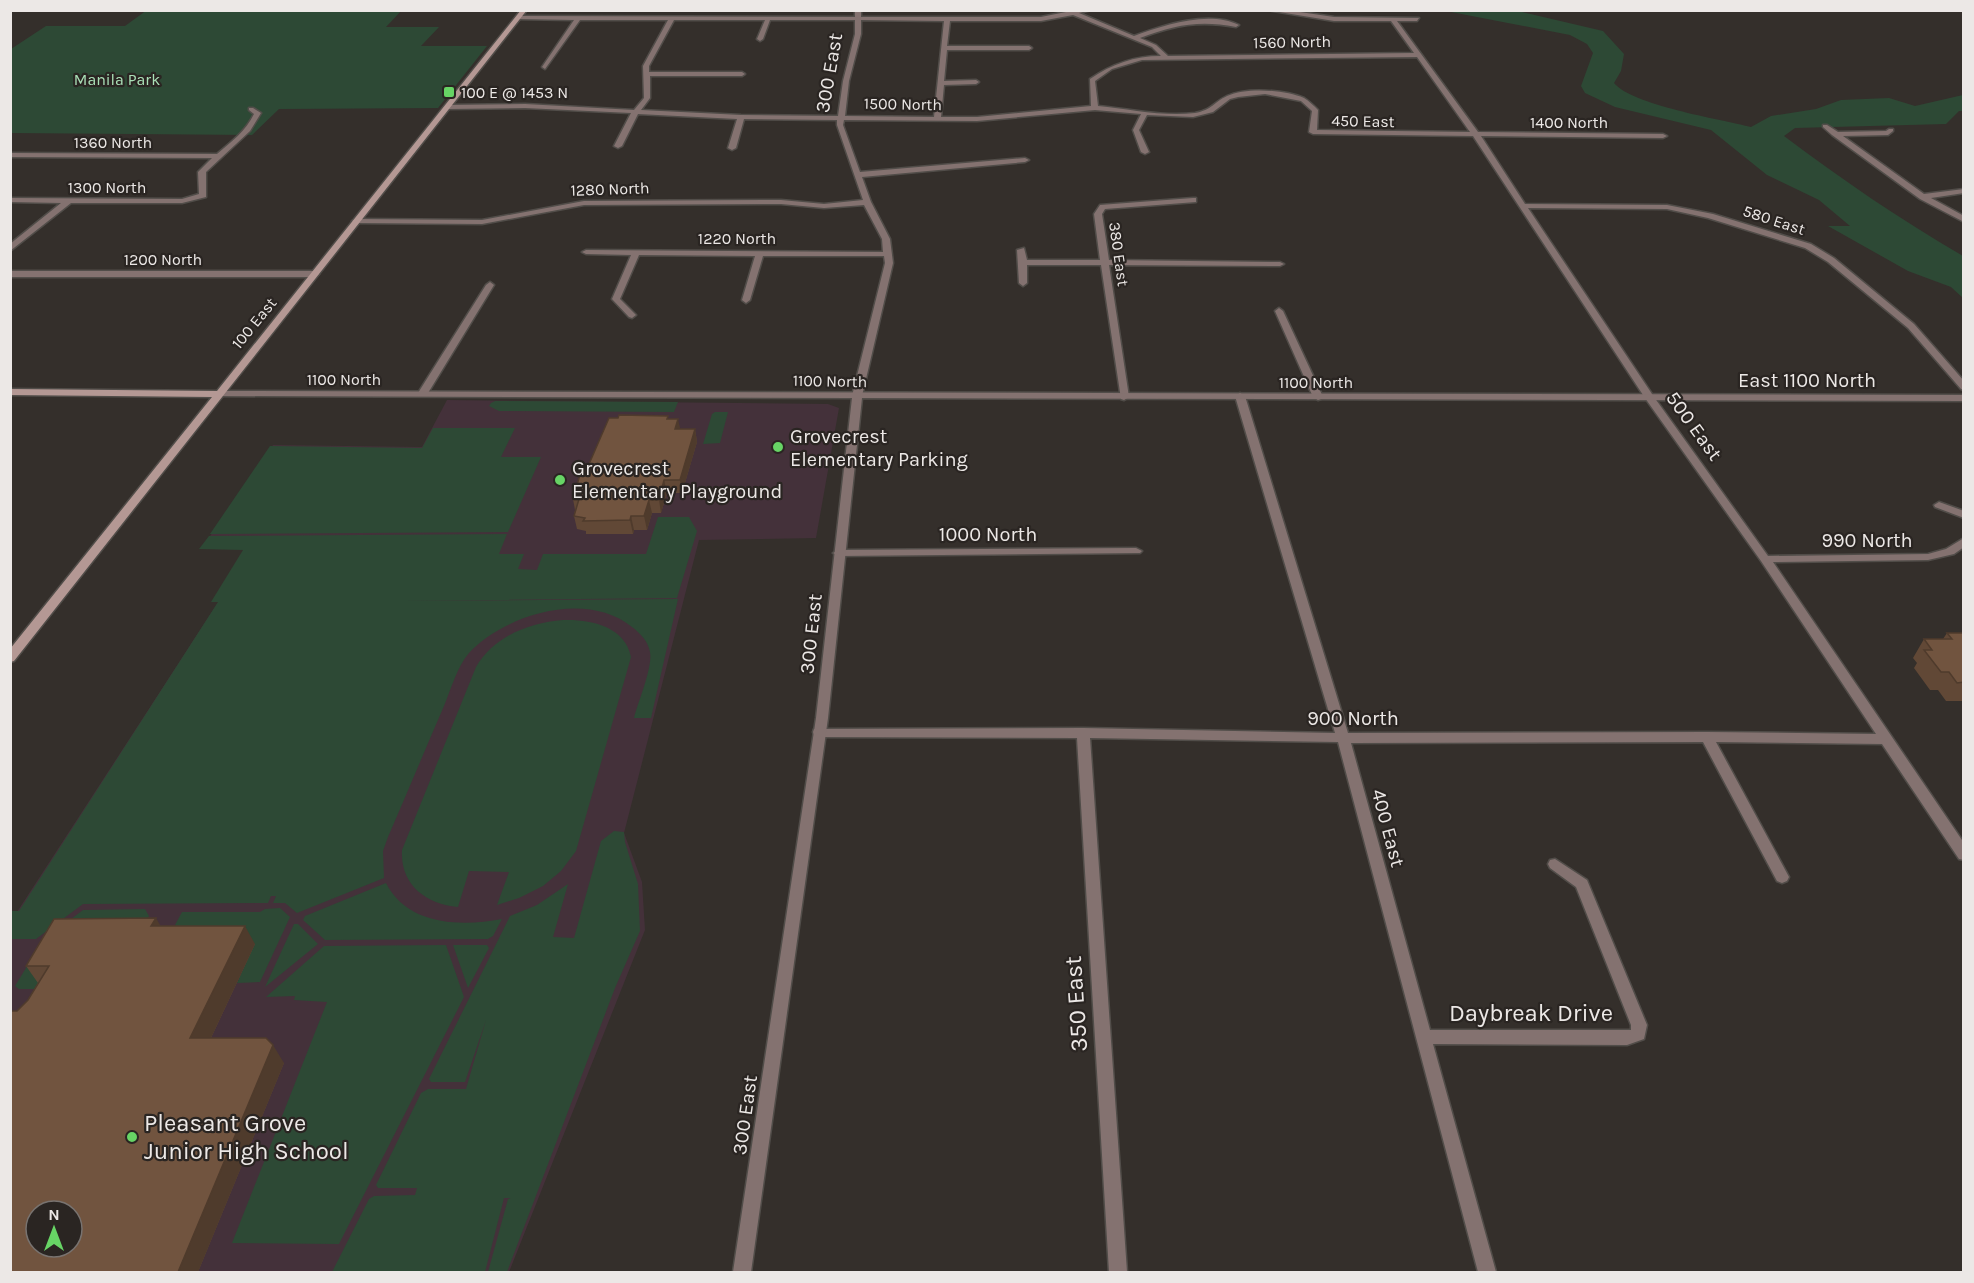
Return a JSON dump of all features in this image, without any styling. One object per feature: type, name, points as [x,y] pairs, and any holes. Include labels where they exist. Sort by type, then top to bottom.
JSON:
[{"type":"main road","name":"100 East","points":[[10,658],[524,10]]},
{"type":"main road","name":"1100 North","points":[[10,392],[218,394]]},
{"type":"street","points":[[518,18],[768,19],[857,15],[947,19],[1041,19],[1088,10]]},
{"type":"street","points":[[1270,10],[1314,17],[1417,19]]},
{"type":"street","points":[[1072,12],[1154,46],[1165,56]]},
{"type":"street","name":"300 East","points":[[742,1272],[819,732],[857,396],[889,263],[886,239],[867,202],[842,133],[840,117],[858,34],[857,15]]},
{"type":"street","points":[[618,146],[635,113],[647,98],[646,66],[672,18]]},
{"type":"street","points":[[545,67],[578,19]]},
{"type":"street","points":[[760,39],[768,19]]},
{"type":"street","points":[[937,118],[947,19]]},
{"type":"street","name":"500 East","points":[[1393,19],[1476,135],[1650,398],[1765,559],[1964,855]]},
{"type":"street","points":[[1134,38],[1176,23],[1211,20],[1236,25]]},
{"type":"street","points":[[944,48],[1029,48]]},
{"type":"street","name":"1560 North","points":[[1095,108],[1092,80],[1099,74],[1125,62],[1142,58],[1419,54]]},
{"type":"street","points":[[646,74],[742,74]]},
{"type":"street","points":[[940,83],[976,82]]},
{"type":"street","name":"1500 North","points":[[448,106],[525,106],[741,117],[1007,117],[1056,110],[1095,108],[1193,115],[1211,111],[1228,98],[1237,95],[1250,92],[1279,94]]},
{"type":"street","name":"450 East","points":[[1279,94],[1303,100],[1315,110],[1313,132],[1340,135],[1476,135]]},
{"type":"street","points":[[216,156],[254,122],[258,113],[252,109]]},
{"type":"street","points":[[1145,113],[1136,130],[1145,152]]},
{"type":"street","points":[[732,148],[741,117]]},
{"type":"street","points":[[1824,126],[1923,197],[1964,220]]},
{"type":"street","points":[[1834,134],[1888,134],[1891,130]]},
{"type":"street","name":"1400 North","points":[[1476,135],[1663,136]]},
{"type":"street","name":"1360 North","points":[[10,155],[216,156]]},
{"type":"street","name":"1300 North","points":[[10,200],[182,201],[203,195],[202,172],[216,156]]},
{"type":"street","points":[[857,175],[1025,160]]},
{"type":"street","points":[[1923,197],[1964,191]]},
{"type":"street","name":"380 East","points":[[1124,397],[1098,214],[1103,207],[1193,200]]},
{"type":"street","points":[[10,249],[68,201]]},
{"type":"street","name":"1280 North","points":[[356,221],[482,222],[584,202],[782,202],[824,206],[867,202]]},
{"type":"street","name":"580 East","points":[[1522,206],[1667,207],[1710,216],[1808,246],[1831,260],[1911,326],[1964,387]]},
{"type":"street","points":[[1021,250],[1023,283]]},
{"type":"street","name":"1220 North","points":[[586,252],[889,254]]},
{"type":"street","points":[[632,315],[616,299],[636,253]]},
{"type":"street","points":[[746,300],[760,253]]},
{"type":"street","points":[[1023,262],[1280,264]]},
{"type":"street","name":"1200 North","points":[[10,274],[315,274]]},
{"type":"street","points":[[423,393],[490,285]]},
{"type":"street","points":[[1279,311],[1318,396]]},
{"type":"street","name":"1100 North","points":[[218,394],[1650,398]]},
{"type":"street","name":"400 East","points":[[1240,396],[1343,738],[1487,1272]]},
{"type":"street","name":"East 1100 North","points":[[1650,398],[1964,398]]},
{"type":"street","points":[[1939,505],[1964,515]]},
{"type":"street","name":"990 North","points":[[1765,559],[1928,557],[1950,552],[1964,541]]},
{"type":"street","name":"1000 North","points":[[839,553],[1136,551]]},
{"type":"street","name":"900 North","points":[[819,732],[1083,733],[1343,738],[1886,739]]},
{"type":"street","name":"350 East","points":[[1083,733],[1118,1272]]},
{"type":"street","points":[[1707,737],[1782,877]]},
{"type":"street","name":"Daybreak Drive","points":[[1424,1037],[1627,1038],[1638,1034],[1639,1025],[1582,884],[1555,864]]},
{"type":"shaded area","points":[[447,400],[828,404],[839,408],[816,538],[699,540],[624,833],[642,882],[645,930],[509,1272],[11,1272],[11,912],[17,912],[217,604],[287,543],[206,542],[273,445],[422,447]]},
{"type":"green space","name":"Manila Park","points":[[147,10],[402,10],[386,27],[439,27],[421,46],[487,46],[438,108],[279,109],[252,135],[11,133],[11,49],[46,26],[125,26]]},
{"type":"green space","points":[[1446,11],[1518,11],[1603,31],[1624,54],[1621,71],[1614,83],[1624,91],[1657,104],[1751,127],[1771,116],[1816,109],[1841,100],[1889,98],[1915,106],[1963,95],[1963,111],[1959,111],[1946,124],[1795,128],[1784,136],[1872,199],[1963,256],[1963,298],[1951,287],[1908,271],[1828,226],[1850,226],[1819,200],[1767,175],[1711,130],[1615,107],[1585,93],[1581,86],[1593,53],[1587,44],[1570,35]]},
{"type":"green space","points":[[495,401],[678,402],[674,412],[499,411],[489,406]]},
{"type":"green space","points":[[728,412],[720,443],[703,444],[712,414]]},
{"type":"green space","points":[[433,428],[515,428],[501,457],[541,457],[508,532],[210,534],[270,446],[422,448]]},
{"type":"green space","points":[[658,517],[689,517],[697,531],[677,598],[400,601],[678,599],[651,718],[634,718],[650,658],[647,644],[635,629],[613,616],[592,610],[570,609],[525,618],[485,639],[469,653],[461,665],[388,837],[383,851],[384,878],[297,913],[285,903],[273,903],[276,896],[271,896],[268,903],[83,904],[36,939],[11,939],[11,911],[19,911],[218,602],[211,602],[243,550],[199,549],[209,536],[507,534],[499,554],[524,554],[518,569],[537,570],[543,554],[646,554]]},
{"type":"green space","points":[[563,620],[584,621],[605,626],[622,638],[631,657],[576,851],[561,871],[543,886],[519,898],[497,905],[509,872],[469,871],[458,907],[435,902],[425,897],[410,882],[402,862],[402,850],[476,667],[492,647],[502,639],[525,628]]},
{"type":"green space","points":[[614,831],[624,832],[638,884],[640,931],[615,988],[507,1272],[488,1272],[508,1199],[511,1198],[504,1198],[485,1272],[332,1272],[369,1199],[374,1196],[415,1195],[417,1188],[378,1188],[376,1185],[421,1093],[428,1089],[466,1089],[486,1020],[465,1082],[431,1082],[429,1079],[510,916],[537,905],[568,884],[553,937],[574,938],[601,841]]},
{"type":"green space","points":[[386,883],[395,897],[407,907],[436,920],[469,923],[502,919],[493,936],[488,939],[325,940],[303,920],[305,916]]},
{"type":"green space","points":[[280,908],[290,917],[260,982],[237,983],[254,944],[226,944],[180,929],[175,925],[182,912],[260,912],[265,909]]},
{"type":"green space","points":[[145,909],[149,916],[137,937],[50,989],[19,989],[15,986],[43,940],[83,910]]},
{"type":"green space","points":[[294,924],[298,924],[318,944],[265,987]]},
{"type":"green space","points":[[446,945],[464,997],[339,1244],[232,1243],[327,1002],[294,1000],[295,996],[266,997],[324,946]]},
{"type":"green space","points":[[453,945],[487,945],[489,948],[468,988]]},
{"type":"building","points":[[619,415],[668,416],[667,419],[678,419],[675,429],[695,429],[680,480],[664,480],[659,500],[649,500],[644,516],[631,516],[630,520],[583,521],[585,518],[574,516],[579,499],[573,499],[581,471],[586,471],[609,418],[618,418]]},
{"type":"building","points":[[1947,633],[1964,633],[1964,682],[1957,683],[1949,672],[1941,672],[1924,650],[1932,650],[1924,639],[1952,639]]},
{"type":"building","name":"Pleasant Grove Junior High School","points":[[156,918],[151,926],[245,926],[190,1038],[266,1038],[273,1045],[178,1272],[10,1272],[10,1011],[17,1011],[28,1000],[49,966],[26,966],[54,919]]},
{"type":"place","name":"100 E @ 1453 N","points":[[449,92]]},
{"type":"place","name":"Grovecrest Elementary Parking","points":[[778,447]]},
{"type":"place","name":"Grovecrest Elementary Playground","points":[[560,480]]},
{"type":"place","name":"Pleasant Grove Junior High School","points":[[132,1137]]}]
